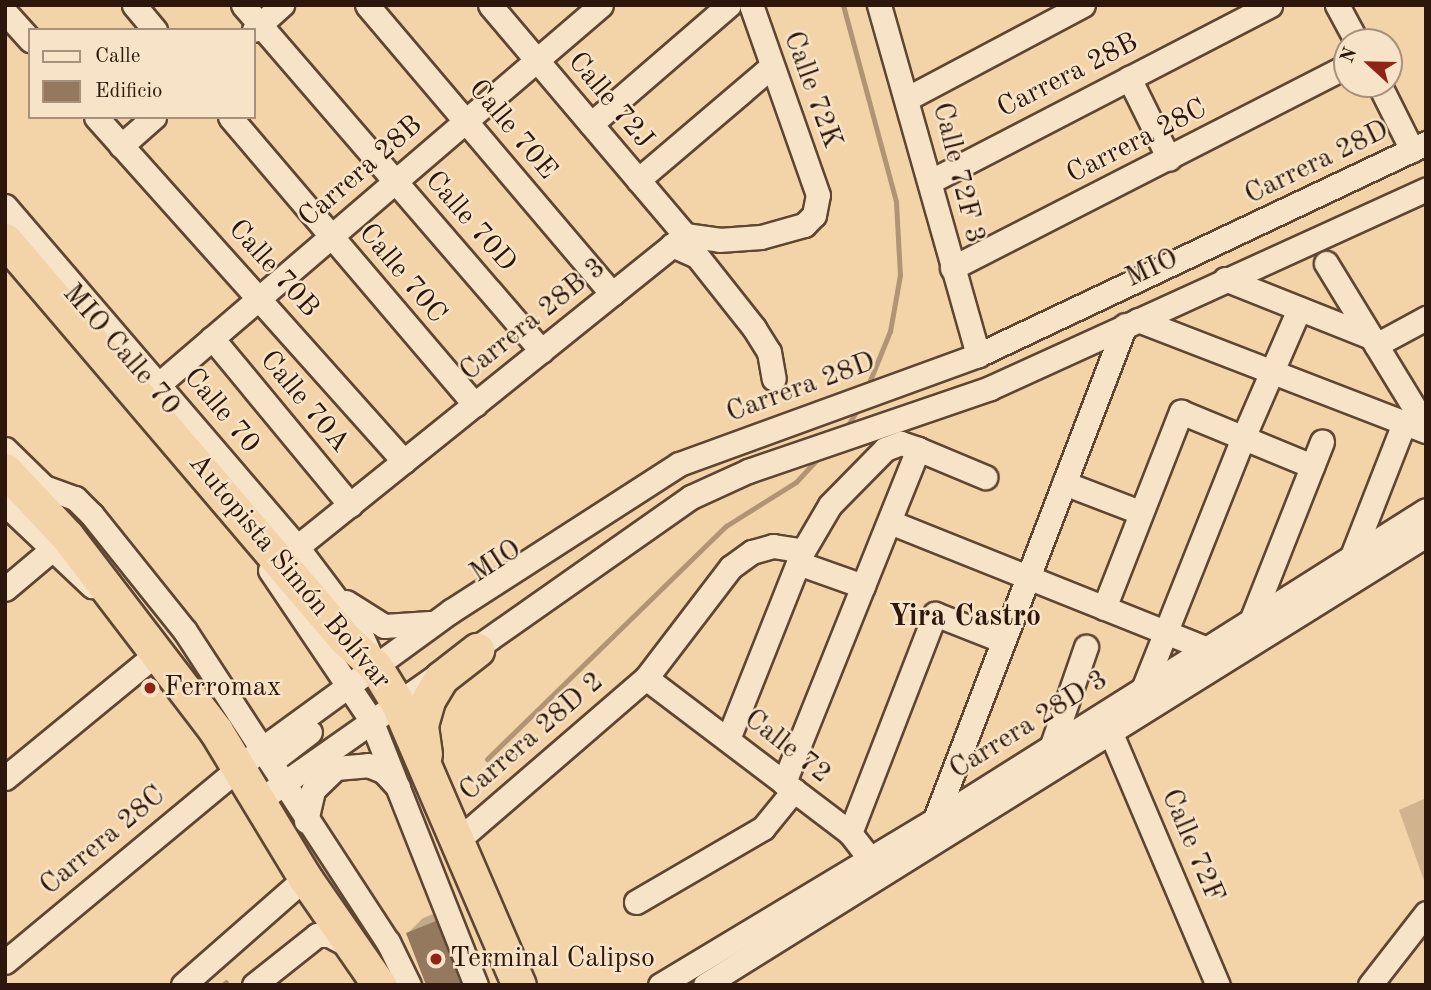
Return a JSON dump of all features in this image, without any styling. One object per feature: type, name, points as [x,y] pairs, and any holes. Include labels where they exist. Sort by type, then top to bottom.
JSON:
[{"type":"highway","name":"Autopista Simón Bolívar","points":[[5,240],[345,639],[373,695],[435,786],[519,985]]},
{"type":"highway","points":[[164,390],[171,434]]},
{"type":"highway","points":[[5,470],[67,536],[155,654],[257,758],[305,878],[359,952],[379,985]]},
{"type":"highway","points":[[435,786],[421,737],[424,712],[441,678],[477,650]]},
{"type":"street","points":[[134,5],[153,28]]},
{"type":"street","name":"Calle 70D","points":[[243,5],[257,27],[542,351]]},
{"type":"street","points":[[257,27],[282,5]]},
{"type":"street","name":"Calle 70E","points":[[367,5],[612,294]]},
{"type":"street","name":"Calle 72J","points":[[490,5],[638,180],[678,240]]},
{"type":"street","name":"Carrera 28B","points":[[164,390],[212,338],[601,5]]},
{"type":"street","points":[[591,124],[729,5]]},
{"type":"street","name":"Calle 72K","points":[[678,240],[761,237],[804,225],[814,215],[818,195],[751,5]]},
{"type":"street","points":[[908,98],[1083,5]]},
{"type":"street","name":"Carrera 28B","points":[[930,181],[1270,5]]},
{"type":"street","points":[[1337,5],[1349,28]]},
{"type":"street","name":"Calle 72F 3","points":[[880,6],[978,355]]},
{"type":"street","points":[[5,12],[28,38]]},
{"type":"street","points":[[638,180],[771,67]]},
{"type":"street","name":"Carrera 28C","points":[[952,268],[1333,73]]},
{"type":"street","points":[[1129,78],[1169,159]]},
{"type":"street","points":[[1388,98],[1421,149]]},
{"type":"street","name":"Calle 70B","points":[[98,119],[404,462]]},
{"type":"street","points":[[121,146],[152,119]]},
{"type":"street","name":"Calle 70C","points":[[232,119],[475,405]]},
{"type":"street","name":"Carrera 28D","points":[[257,758],[373,695],[477,650],[691,497],[765,448],[906,402],[978,355],[1421,149]]},
{"type":"street","name":"MIO","points":[[906,402],[1291,223],[1421,149]]},
{"type":"street","name":"MIO","points":[[906,402],[987,378],[1426,177]]},
{"type":"street","name":"Carrera 28D","points":[[272,791],[373,695],[451,611],[679,464],[765,448],[906,402],[990,388],[1426,189]]},
{"type":"street","name":"Calle 70","points":[[5,206],[164,390],[334,594],[358,628],[373,695]]},
{"type":"street","points":[[678,240],[697,256],[754,328],[769,352],[775,379]]},
{"type":"street","name":"Carrera 28B 3","points":[[297,547],[678,240]]},
{"type":"street","name":"MIO Calle 70","points":[[5,260],[269,568],[373,695]]},
{"type":"street","points":[[1326,263],[1373,341],[1418,428]]},
{"type":"street","points":[[1225,279],[1373,341],[1426,317]]},
{"type":"street","points":[[1143,689],[1242,438],[1299,309]]},
{"type":"street","points":[[947,819],[1001,640],[1131,322],[1418,428]]},
{"type":"street","name":"Calle 70A","points":[[212,338],[351,505]]},
{"type":"street","points":[[1104,608],[1181,412],[1312,466]]},
{"type":"street","points":[[1350,561],[1418,428]]},
{"type":"street","points":[[1251,621],[1322,442]]},
{"type":"street","points":[[728,739],[800,557],[830,505],[875,458],[901,443],[985,477]]},
{"type":"street","name":"MIO","points":[[373,695],[687,485],[765,448]]},
{"type":"street","points":[[5,449],[44,487],[75,499],[92,514],[185,631],[257,758]]},
{"type":"street","points":[[636,902],[763,828],[789,787],[863,586],[918,449]]},
{"type":"street","points":[[1064,484],[1140,512]]},
{"type":"street","points":[[5,504],[50,551],[123,612]]},
{"type":"street","name":"Carrera 28D 3","points":[[660,985],[875,865],[947,819],[1052,745],[1350,561],[1426,510]]},
{"type":"street","points":[[890,523],[1207,649]]},
{"type":"street","name":"Carrera 28D 3","points":[[947,819],[1110,731],[1426,535]]},
{"type":"street","name":"Carrera 28D 2","points":[[457,841],[646,678],[731,567],[752,552],[773,547],[863,586]]},
{"type":"street","points":[[5,589],[50,551]]},
{"type":"street","points":[[334,594],[384,626],[430,623],[451,611]]},
{"type":"street","points":[[850,833],[935,614],[1001,640]]},
{"type":"street","points":[[1052,745],[1086,647]]},
{"type":"street","points":[[5,778],[155,654]]},
{"type":"street","name":"Calle 72","points":[[646,678],[850,833],[875,865]]},
{"type":"street","points":[[373,695],[403,795],[476,985]]},
{"type":"street","name":"Calle 72F","points":[[1110,731],[1218,985]]},
{"type":"street","name":"Carrera 28C","points":[[5,962],[257,758]]},
{"type":"street","points":[[306,821],[313,790],[336,768],[352,765],[375,768],[395,782],[403,795]]},
{"type":"street","points":[[272,791],[306,821],[388,942],[409,985]]},
{"type":"street","name":"Carrera 28D 3","points":[[705,985],[736,976],[875,865]]},
{"type":"street","points":[[183,985],[305,878]]},
{"type":"street","points":[[1370,985],[1426,912]]},
{"type":"street","points":[[254,985],[317,935],[329,935],[359,952]]},
{"type":"shaded area","points":[[1426,798],[1426,886],[1399,810]]},
{"type":"building","name":"Terminal Calipso","points":[[436,921],[461,985],[426,985],[406,933]]},
{"type":"waterway","points":[[843,5],[896,202],[900,275],[890,331],[867,388]]},
{"type":"waterway","points":[[846,428],[859,407]]},
{"type":"waterway","points":[[487,759],[726,526],[796,482],[820,456]]},
{"type":"waterway","points":[[223,985],[226,982]]},
{"type":"place","name":"Ferromax","points":[[150,688]]},
{"type":"place","name":"Terminal Calipso","points":[[436,959]]},
{"type":"district","name":"Yira Castro","points":[[965,617]]}]
